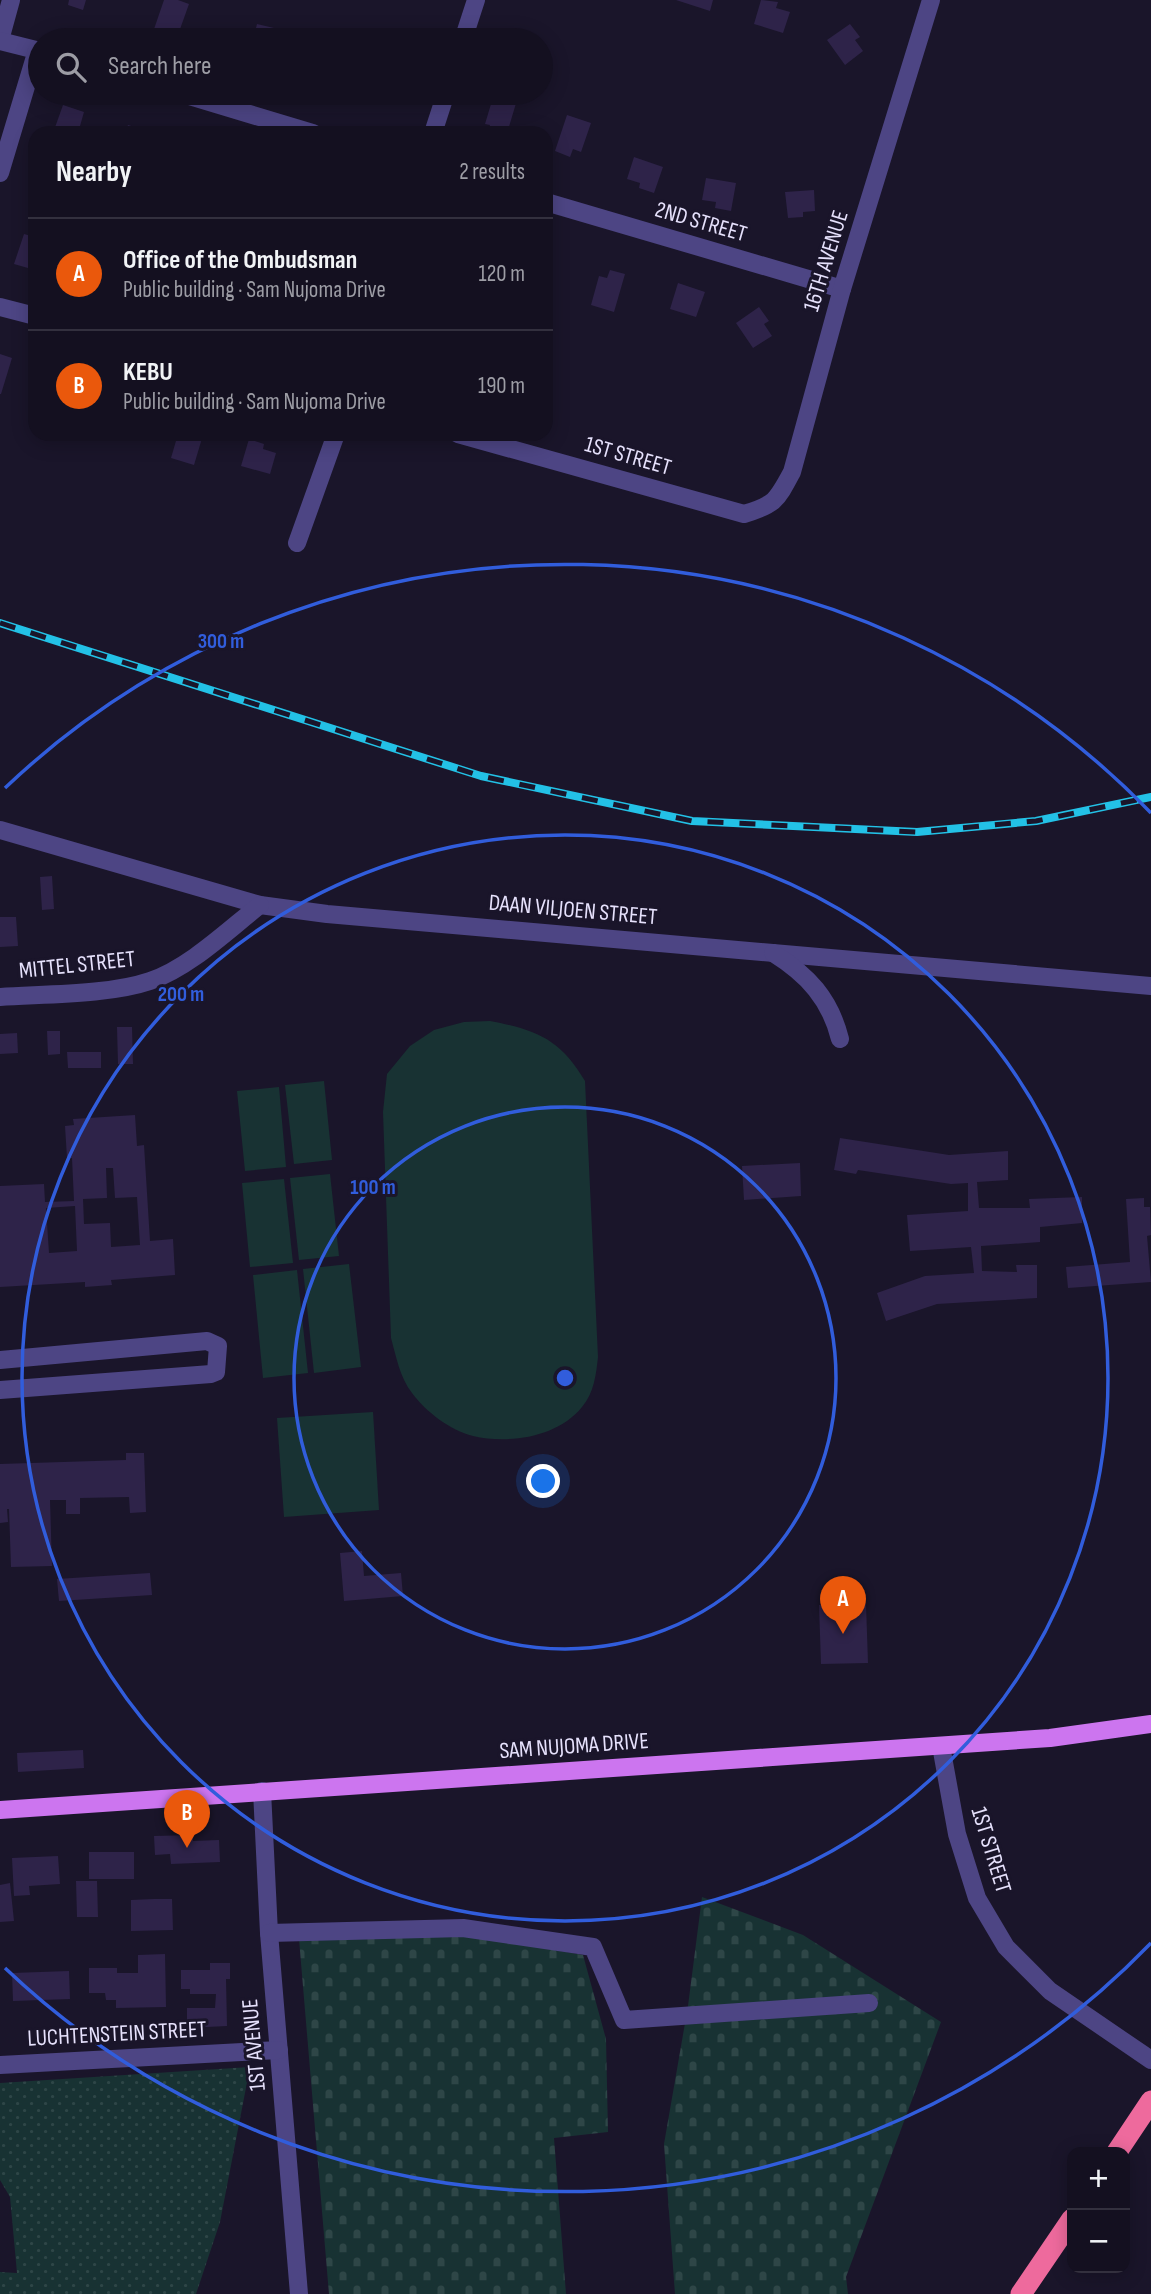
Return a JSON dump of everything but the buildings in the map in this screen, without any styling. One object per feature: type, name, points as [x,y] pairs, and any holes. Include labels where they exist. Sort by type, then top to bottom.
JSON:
[{"type":"highway","points":[[1120,2147],[1151,2101]]},
{"type":"highway","points":[[1021,2294],[1067,2226]]},
{"type":"main road","name":"SAM NUJOMA DRIVE","points":[[0,1810],[1050,1738],[1151,1724]]},
{"type":"street","points":[[11,0],[0,40],[28,48]]},
{"type":"street","points":[[467,28],[476,0]]},
{"type":"street","name":"16TH AVENUE","points":[[744,514],[767,507],[781,493],[792,472],[842,289],[932,0]]},
{"type":"street","points":[[0,173],[28,85]]},
{"type":"street","points":[[219,105],[290,126]]},
{"type":"street","points":[[435,126],[442,105]]},
{"type":"street","name":"2ND STREET","points":[[553,204],[842,289]]},
{"type":"street","points":[[0,307],[28,314]]},
{"type":"street","points":[[297,543],[333,441]]},
{"type":"street","name":"1ST STREET","points":[[483,441],[744,514]]},
{"type":"street","name":"DAAN VILJOEN STREET","points":[[0,830],[260,905],[327,914],[1151,986]]},
{"type":"street","name":"MITTEL STREET","points":[[0,997],[120,988],[151,981],[180,966],[260,905]]},
{"type":"street","points":[[770,951],[798,969],[821,995],[836,1023],[840,1039]]},
{"type":"street","points":[[0,1360],[207,1341],[218,1346],[218,1368],[211,1374],[0,1390]]},
{"type":"street","name":"1ST STREET","points":[[941,1746],[957,1834],[977,1898],[1006,1947],[1050,1991],[1151,2060]]},
{"type":"street","name":"1ST AVENUE","points":[[262,1791],[269,1933],[299,2294]]},
{"type":"street","points":[[269,1933],[463,1928],[593,1947],[624,2020],[869,2003]]},
{"type":"street","name":"LUCHTENSTEIN STREET","points":[[0,2065],[279,2050]]},
{"type":"green space","points":[[490,1021],[521,1028],[546,1039],[566,1055],[585,1081],[598,1357],[595,1377],[589,1396],[572,1417],[546,1432],[516,1439],[473,1436],[447,1425],[431,1413],[408,1387],[401,1374],[391,1338],[383,1112],[387,1074],[410,1046],[434,1030],[464,1022]]},
{"type":"green space","points":[[324,1081],[332,1160],[294,1164],[285,1085]]},
{"type":"green space","points":[[279,1087],[286,1167],[245,1171],[237,1091]]},
{"type":"green space","points":[[330,1174],[339,1256],[299,1260],[290,1178]]},
{"type":"green space","points":[[284,1179],[293,1263],[250,1267],[242,1183]]},
{"type":"green space","points":[[349,1264],[361,1367],[314,1373],[303,1269]]},
{"type":"green space","points":[[297,1270],[308,1373],[263,1378],[253,1275]]},
{"type":"green space","points":[[373,1412],[379,1510],[284,1517],[277,1418]]},
{"type":"green space","points":[[702,1897],[803,1935],[941,2022],[846,2277],[848,2294],[675,2294],[664,2144],[688,2006]]},
{"type":"green space","points":[[475,1936],[583,1955],[606,2039],[608,2132],[554,2138],[566,2294],[329,2294],[299,1939]]},
{"type":"green space","points":[[250,2067],[220,2222],[196,2294],[0,2294],[0,2272],[17,2273],[10,2197],[0,2180],[0,2083]]},
{"type":"railway","points":[[0,623],[481,776],[692,821],[917,832],[1036,821],[1151,797]]},
{"type":"place","name":"Office of the Ombudsman","points":[[843,1634]]},
{"type":"place","name":"KEBU","points":[[187,1848]]}]
